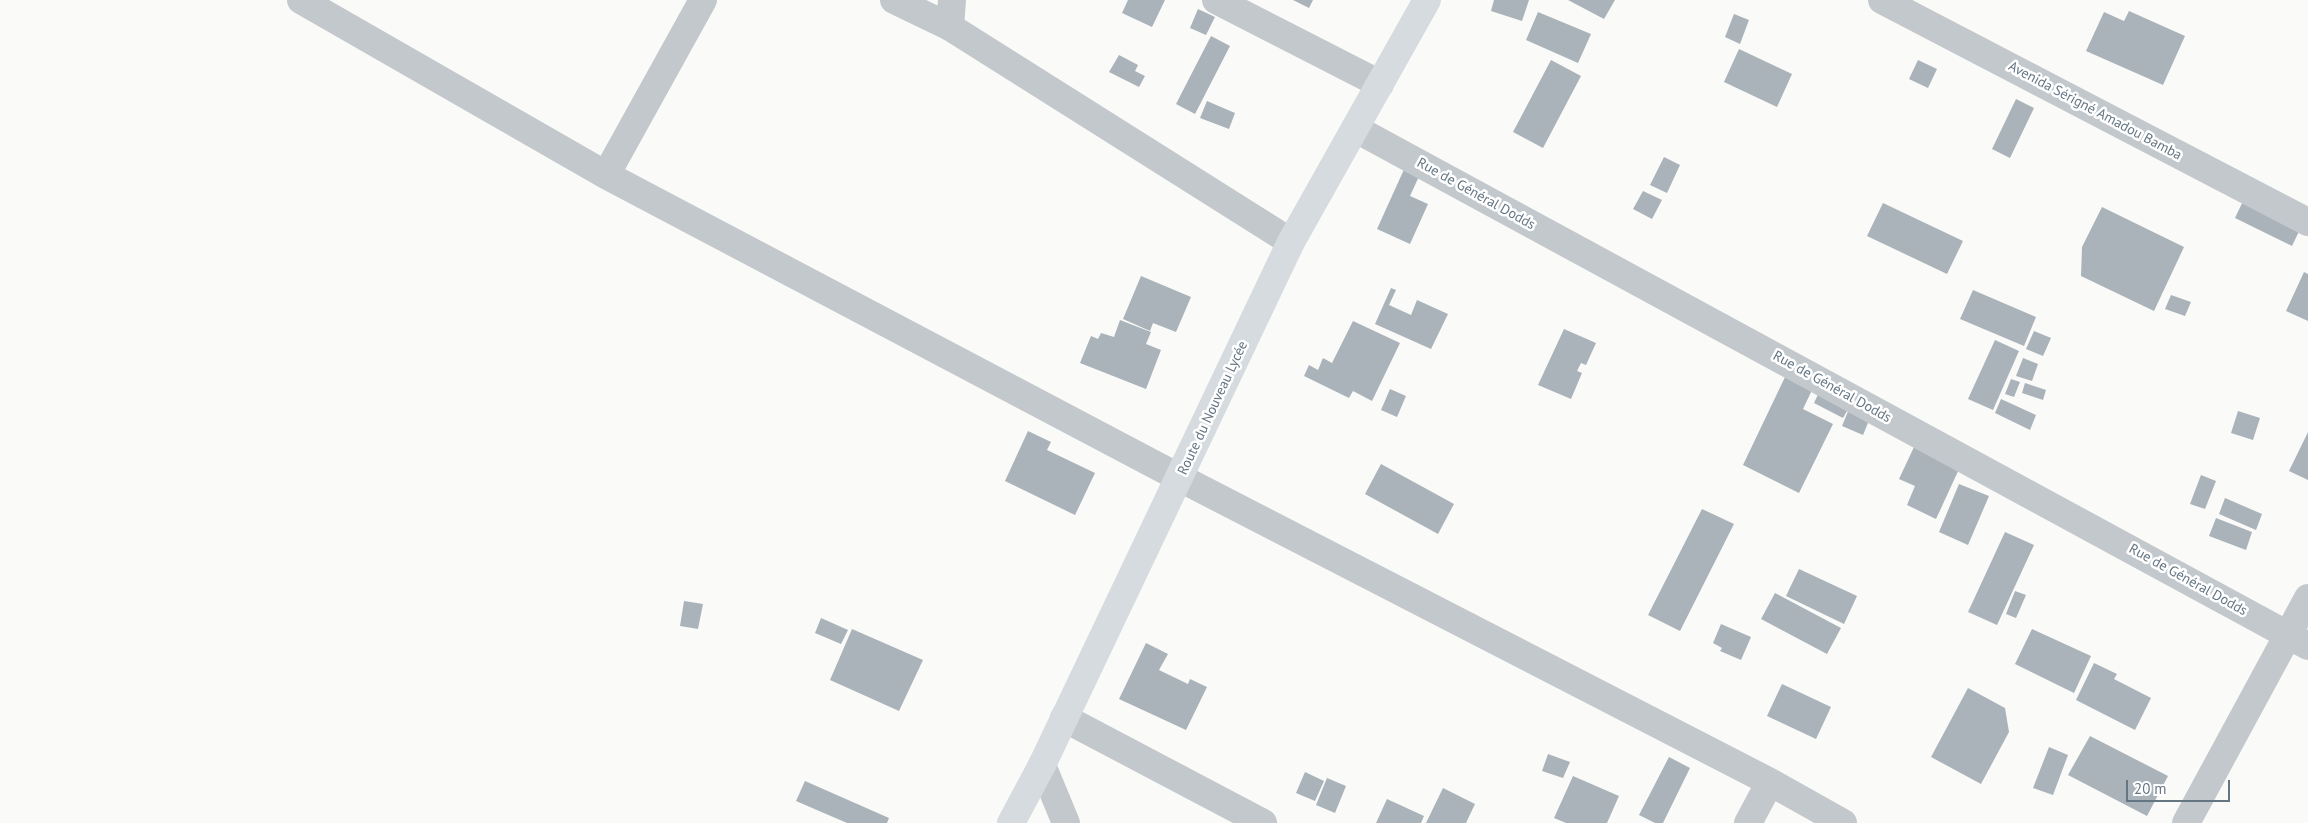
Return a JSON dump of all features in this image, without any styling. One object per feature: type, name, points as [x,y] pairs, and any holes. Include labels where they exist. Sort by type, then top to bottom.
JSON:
[{"type":"street","points":[[301,0],[606,175],[1180,478],[1770,782],[1844,823]]},
{"type":"street","points":[[606,175],[703,0]]},
{"type":"street","points":[[894,0],[950,27],[1291,242]]},
{"type":"street","points":[[950,27],[952,0]]},
{"type":"street","points":[[1216,0],[1380,84]]},
{"type":"street","name":"Route du Nouveau Lycée","points":[[1011,823],[1042,765],[1291,242],[1427,0]]},
{"type":"street","name":"Avenida Sérigné Amadou Bamba","points":[[1882,0],[2308,222]]},
{"type":"street","name":"Rue de Général Dodds","points":[[1356,128],[2298,640]]},
{"type":"street","points":[[2186,823],[2298,640],[2308,598]]},
{"type":"street","points":[[1064,718],[1263,823]]},
{"type":"street","points":[[1042,765],[1066,823]]},
{"type":"street","points":[[1748,823],[1770,782]]},
{"type":"building","points":[[1128,0],[1165,0],[1152,27],[1122,13]]},
{"type":"building","points":[[1293,0],[1313,0],[1309,8]]},
{"type":"building","points":[[1494,0],[1529,0],[1522,21],[1491,11]]},
{"type":"building","points":[[1568,0],[1615,0],[1604,19]]},
{"type":"building","points":[[1198,9],[1215,17],[1206,35],[1190,28]]},
{"type":"building","points":[[2129,11],[2185,36],[2163,85],[2086,51],[2104,12],[2124,21]]},
{"type":"building","points":[[1538,12],[1591,34],[1578,63],[1526,40]]},
{"type":"building","points":[[1734,14],[1749,20],[1740,44],[1725,37]]},
{"type":"building","points":[[1211,36],[1230,46],[1195,114],[1176,104]]},
{"type":"building","points":[[1739,49],[1792,74],[1777,107],[1724,82]]},
{"type":"building","points":[[1119,55],[1138,65],[1135,71],[1145,76],[1139,87],[1109,72]]},
{"type":"building","points":[[1551,60],[1581,76],[1543,148],[1513,132]]},
{"type":"building","points":[[1918,60],[1937,69],[1928,88],[1909,79]]},
{"type":"building","points":[[2016,99],[2034,108],[2010,158],[1992,149]]},
{"type":"building","points":[[1207,101],[1235,113],[1229,129],[1200,118]]},
{"type":"building","points":[[1664,157],[1680,165],[1667,193],[1650,185]]},
{"type":"building","points":[[1406,165],[1421,172],[1410,196],[1428,204],[1410,244],[1377,229]]},
{"type":"building","points":[[1643,191],[1662,200],[1652,219],[1633,209]]},
{"type":"building","points":[[2245,197],[2302,225],[2292,246],[2235,218]]},
{"type":"building","points":[[1883,203],[1963,241],[1947,274],[1867,236]]},
{"type":"building","points":[[2102,207],[2184,247],[2154,311],[2081,276],[2082,247]]},
{"type":"building","points":[[2304,272],[2308,274],[2308,321],[2286,311]]},
{"type":"building","points":[[1141,276],[1191,297],[1176,332],[1153,323],[1150,331],[1123,319]]},
{"type":"building","points":[[1391,288],[1396,290],[1389,305],[1411,315],[1417,300],[1448,314],[1431,349],[1375,324]]},
{"type":"building","points":[[1973,290],[2036,317],[2024,346],[1960,319]]},
{"type":"building","points":[[2171,295],[2191,302],[2185,316],[2165,309]]},
{"type":"building","points":[[1120,320],[1151,332],[1146,344],[1161,350],[1146,389],[1080,363],[1091,336],[1098,339],[1101,333],[1114,337]]},
{"type":"building","points":[[1353,321],[1400,343],[1372,401],[1353,391],[1349,398],[1304,376],[1309,365],[1318,370],[1323,358],[1332,363]]},
{"type":"building","points":[[1564,329],[1596,343],[1586,365],[1581,363],[1577,371],[1582,373],[1571,399],[1538,385]]},
{"type":"building","points":[[2034,331],[2051,338],[2043,356],[2026,349]]},
{"type":"building","points":[[1995,340],[2019,351],[1993,410],[1968,399]]},
{"type":"building","points":[[2023,358],[2038,364],[2032,381],[2016,376]]},
{"type":"building","points":[[1786,375],[1813,388],[1803,409],[1833,424],[1799,493],[1743,465]]},
{"type":"building","points":[[2011,379],[2020,382],[2014,397],[2005,394]]},
{"type":"building","points":[[2025,383],[2046,390],[2043,400],[2022,393]]},
{"type":"building","points":[[1821,388],[1851,404],[1843,418],[1814,403]]},
{"type":"building","points":[[1390,389],[1406,396],[1397,417],[1381,410]]},
{"type":"building","points":[[2001,399],[2036,415],[2030,430],[1995,413]]},
{"type":"building","points":[[1849,409],[1870,418],[1863,435],[1842,426]]},
{"type":"building","points":[[2238,411],[2260,418],[2253,440],[2231,433]]},
{"type":"building","points":[[1028,431],[1051,442],[1047,450],[1095,473],[1075,515],[1005,481]]},
{"type":"building","points":[[2308,432],[2308,480],[2289,471]]},
{"type":"building","points":[[1914,447],[1960,467],[1936,519],[1907,505],[1915,486],[1899,479]]},
{"type":"building","points":[[1381,464],[1454,504],[1438,534],[1365,494]]},
{"type":"building","points":[[2201,475],[2216,481],[2205,509],[2190,504]]},
{"type":"building","points":[[1959,484],[1989,496],[1968,545],[1939,532]]},
{"type":"building","points":[[2225,498],[2262,514],[2256,530],[2219,514]]},
{"type":"building","points":[[1702,509],[1734,524],[1680,631],[1648,615]]},
{"type":"building","points":[[2216,518],[2252,532],[2246,550],[2209,536]]},
{"type":"building","points":[[2005,532],[2034,545],[1997,625],[1968,612]]},
{"type":"building","points":[[1799,569],[1857,596],[1844,624],[1786,596]]},
{"type":"building","points":[[2015,591],[2026,595],[2016,618],[2006,614]]},
{"type":"building","points":[[1775,593],[1841,628],[1827,654],[1761,619]]},
{"type":"building","points":[[684,601],[703,604],[698,629],[680,626]]},
{"type":"building","points":[[821,618],[848,630],[841,644],[815,633]]},
{"type":"building","points":[[1721,624],[1751,637],[1741,660],[1720,651],[1722,648],[1713,643]]},
{"type":"building","points":[[852,629],[923,660],[899,711],[830,680]]},
{"type":"building","points":[[2032,629],[2091,656],[2074,693],[2015,664]]},
{"type":"building","points":[[1146,643],[1168,654],[1159,670],[1188,684],[1190,679],[1207,687],[1186,730],[1119,699]]},
{"type":"building","points":[[2094,663],[2117,674],[2114,679],[2151,698],[2135,730],[2076,700]]},
{"type":"building","points":[[1782,684],[1831,707],[1816,739],[1767,716]]},
{"type":"building","points":[[1968,688],[2005,708],[2009,732],[1981,784],[1931,757]]},
{"type":"building","points":[[2090,736],[2168,776],[2147,816],[2068,775]]},
{"type":"building","points":[[2049,747],[2068,755],[2053,795],[2033,788]]},
{"type":"building","points":[[1548,754],[1570,762],[1563,778],[1542,771]]},
{"type":"building","points":[[1669,757],[1690,768],[1663,823],[1655,823],[1639,815]]},
{"type":"building","points":[[1305,772],[1324,781],[1315,801],[1296,793]]},
{"type":"building","points":[[1573,776],[1619,796],[1607,823],[1566,823],[1554,818]]},
{"type":"building","points":[[1327,778],[1346,786],[1335,813],[1316,805]]},
{"type":"building","points":[[805,781],[889,818],[887,823],[847,823],[796,801]]},
{"type":"building","points":[[1443,788],[1475,804],[1466,823],[1426,823]]},
{"type":"building","points":[[1387,799],[1424,816],[1421,823],[1376,823]]}]
